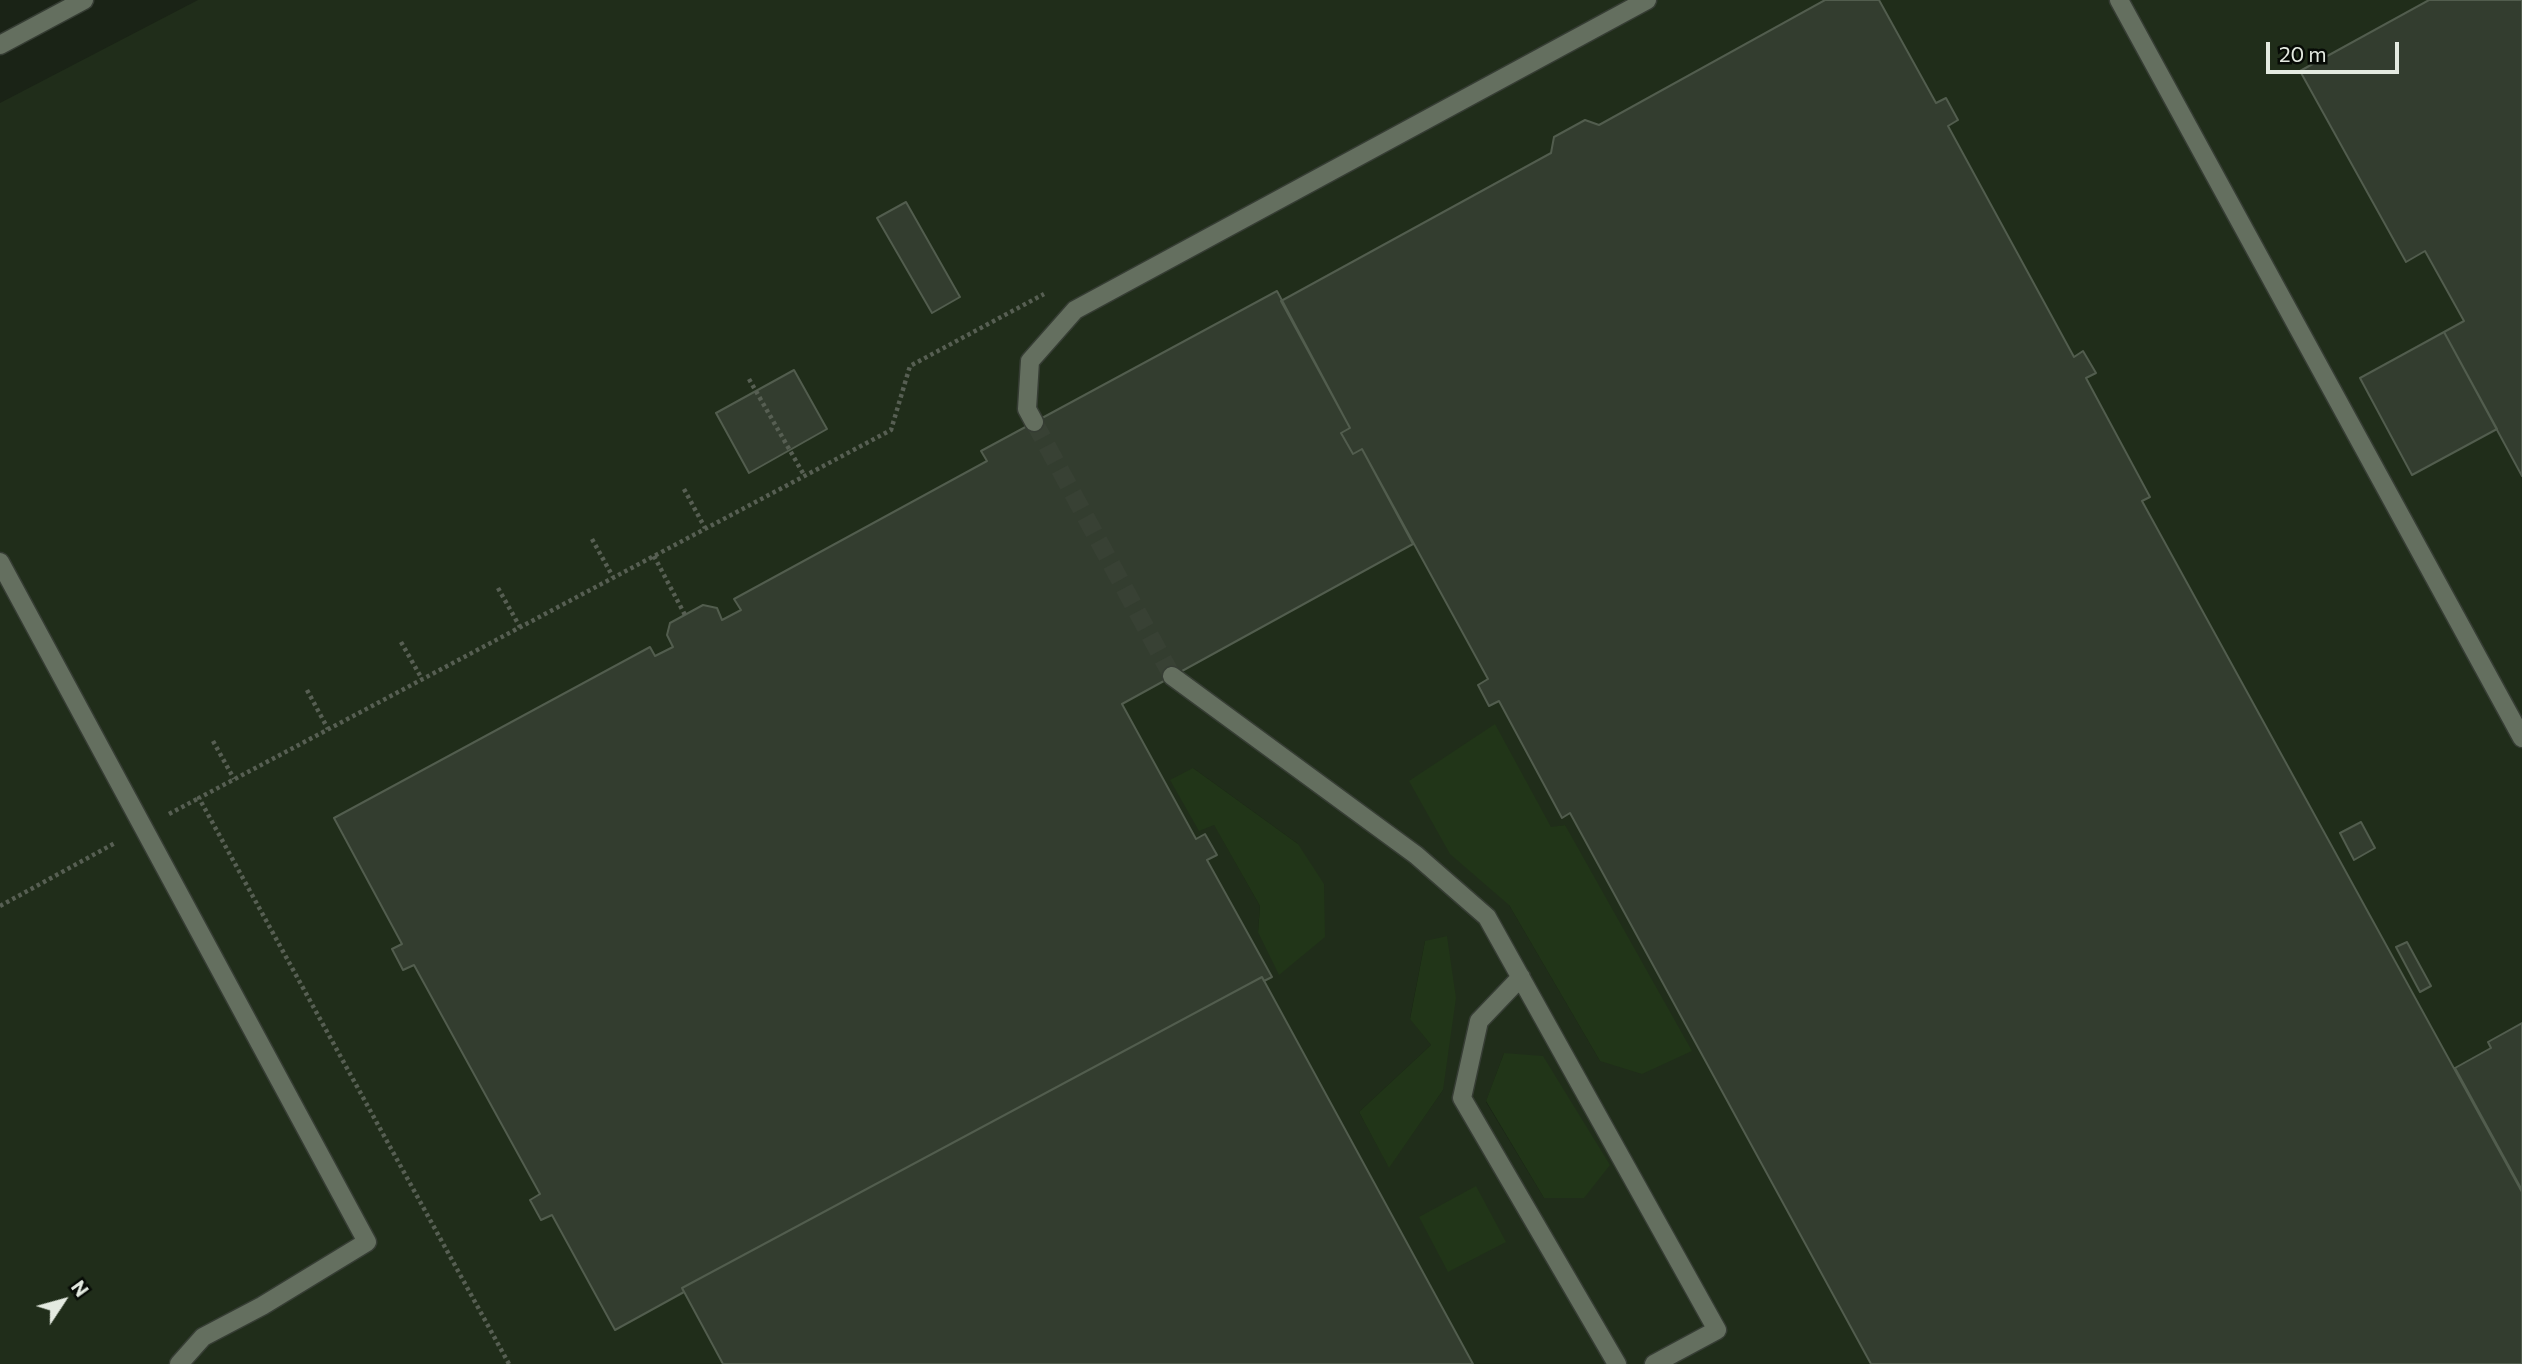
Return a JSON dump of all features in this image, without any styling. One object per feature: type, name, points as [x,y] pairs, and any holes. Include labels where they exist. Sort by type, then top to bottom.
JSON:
[{"type":"lane","points":[[0,45],[84,0]]},
{"type":"lane","points":[[1034,422],[1027,409],[1030,362],[1076,310],[1647,0]]},
{"type":"lane","points":[[2119,0],[2522,738]]},
{"type":"lane","points":[[0,562],[368,1242],[262,1306],[203,1337],[179,1364]]},
{"type":"lane","points":[[1172,677],[1416,855],[1487,917],[1717,1330],[1654,1364]]},
{"type":"lane","points":[[1521,977],[1479,1021],[1462,1098],[1617,1364]]},
{"type":"path","points":[[0,906],[891,430],[910,366],[1048,292]]},
{"type":"path","points":[[749,379],[804,476]]},
{"type":"path","points":[[684,489],[705,528]]},
{"type":"path","points":[[592,538],[613,577]]},
{"type":"path","points":[[654,556],[685,615]]},
{"type":"path","points":[[498,588],[520,627]]},
{"type":"path","points":[[401,642],[422,679]]},
{"type":"path","points":[[307,690],[328,729]]},
{"type":"path","points":[[213,741],[234,779]]},
{"type":"path","points":[[199,798],[509,1364]]},
{"type":"shaded area","points":[[198,0],[2522,0],[2522,1364],[0,1364],[0,103]],"holes":[[[1193,768],[1298,844],[1258,932],[1260,906],[1214,824]],[[1565,825],[1600,1061],[1509,905],[1551,828]],[[1425,941],[1443,1090],[1389,1167],[1359,1112],[1431,1045],[1410,1018]],[[1504,1053],[1544,1198],[1486,1102]]]},
{"type":"shaded area","points":[[1495,724],[1551,827],[1565,825],[1692,1051],[1642,1074],[1600,1061],[1509,905],[1450,854],[1409,781]]},
{"type":"shaded area","points":[[1193,768],[1298,844],[1324,884],[1325,937],[1279,975],[1258,932],[1260,906],[1214,825],[1199,831],[1170,780]]},
{"type":"shaded area","points":[[1447,936],[1456,998],[1443,1090],[1389,1168],[1359,1112],[1431,1045],[1410,1019],[1425,941]]},
{"type":"shaded area","points":[[1504,1053],[1543,1056],[1610,1165],[1584,1198],[1544,1198],[1486,1101]]},
{"type":"shaded area","points":[[1476,1186],[1506,1242],[1448,1272],[1419,1217]]},
{"type":"building","points":[[1825,0],[1879,0],[1936,103],[1946,98],[1958,120],[1948,126],[2074,357],[2083,351],[2096,373],[2086,378],[2150,497],[2142,501],[2522,1192],[2522,1364],[1871,1364],[1570,813],[1562,818],[1499,701],[1489,706],[1478,685],[1488,679],[1362,449],[1353,454],[1341,433],[1350,428],[1281,301],[1551,153],[1554,137],[1585,120],[1599,125]]},
{"type":"building","points":[[2429,0],[2522,0],[2522,476],[2444,332],[2464,321],[2425,251],[2406,262],[2300,71]]},
{"type":"building","points":[[906,202],[960,297],[932,313],[877,218]]},
{"type":"building","points":[[1277,291],[1350,428],[1341,433],[1353,454],[1362,449],[1413,544],[1122,704],[1196,839],[1205,834],[1217,855],[1207,860],[1272,977],[1264,981],[1262,977],[682,1288],[684,1292],[615,1330],[552,1215],[541,1220],[530,1200],[540,1194],[414,965],[403,970],[392,949],[402,944],[334,818],[650,647],[655,656],[673,647],[667,635],[670,623],[703,605],[717,608],[722,620],[741,610],[734,599],[987,461],[981,451]]},
{"type":"building","points":[[2444,332],[2497,429],[2412,475],[2360,378]]},
{"type":"building","points":[[794,370],[827,429],[749,473],[716,413]]},
{"type":"building","points":[[2361,822],[2375,848],[2354,860],[2340,833]]},
{"type":"building","points":[[2407,942],[2431,986],[2420,992],[2396,947]]},
{"type":"building","points":[[1262,977],[1473,1364],[723,1364],[682,1288]]},
{"type":"building","points":[[2522,1023],[2522,1190],[2455,1068],[2491,1048],[2488,1042]]},
{"type":"tunnel","points":[[1034,422],[1172,676]]}]
